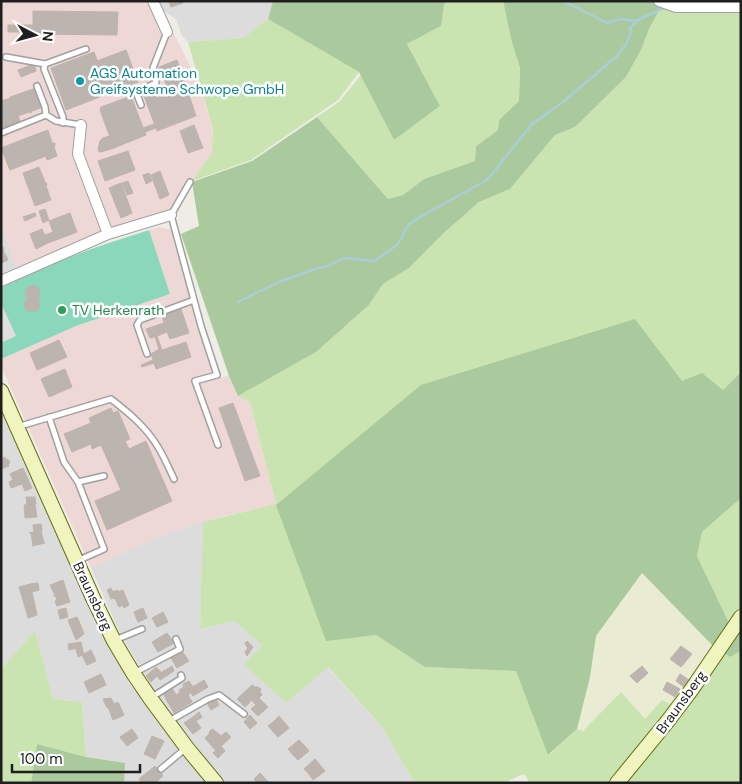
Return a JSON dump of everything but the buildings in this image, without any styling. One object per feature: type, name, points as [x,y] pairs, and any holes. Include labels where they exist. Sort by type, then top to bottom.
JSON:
[{"type":"main road","name":"Braunsberg","points":[[1,391],[114,641],[150,698],[186,748],[216,783]]},
{"type":"main road","name":"Braunsberg","points":[[617,783],[678,708],[741,617]]},
{"type":"street","points":[[153,1],[167,32]]},
{"type":"street","points":[[660,1],[676,6],[741,7]]},
{"type":"street","points":[[81,125],[78,154],[108,234]]},
{"type":"street","points":[[1,281],[108,234],[171,215]]},
{"type":"lane","points":[[141,105],[136,92],[156,84],[153,68],[167,32]]},
{"type":"lane","points":[[6,57],[45,64],[86,48]]},
{"type":"lane","points":[[45,64],[44,69],[63,117],[63,123]]},
{"type":"lane","points":[[37,86],[46,115]]},
{"type":"lane","points":[[46,115],[56,121],[81,125]]},
{"type":"lane","points":[[1,133],[46,115]]},
{"type":"lane","points":[[190,182],[171,215],[194,300],[217,374],[195,381],[218,445]]},
{"type":"lane","points":[[146,354],[137,325],[138,322],[194,300]]},
{"type":"lane","points":[[17,427],[111,399],[132,415],[150,434],[174,479]]},
{"type":"lane","points":[[48,417],[64,462],[78,482],[104,549],[77,561]]},
{"type":"lane","points":[[78,482],[104,476]]},
{"type":"lane","points":[[114,641],[142,629]]},
{"type":"lane","points":[[133,673],[180,648],[176,639]]},
{"type":"lane","points":[[150,698],[182,678],[181,675]]},
{"type":"lane","points":[[168,721],[219,695],[244,714]]},
{"type":"lane","points":[[161,769],[186,748]]},
{"type":"shaded area","points":[[1,1],[155,1],[179,43],[199,84],[213,129],[212,153],[192,181],[189,182],[177,212],[164,215],[18,272],[1,223]]},
{"type":"shaded area","points":[[157,1],[273,1],[268,19],[243,38],[188,42],[182,36],[176,19],[161,9]]},
{"type":"shaded area","points":[[1,223],[18,272],[1,279]]},
{"type":"shaded area","points":[[160,227],[173,230],[216,378],[229,376],[238,396],[250,402],[276,505],[225,516],[164,534],[91,568],[1,366],[1,359],[76,326],[170,294],[149,230]]},
{"type":"shaded area","points":[[1,303],[16,336],[1,343]]},
{"type":"shaded area","points":[[1,408],[107,643],[131,686],[165,723],[211,783],[124,783],[124,763],[86,757],[82,702],[53,699],[35,632],[1,669]]},
{"type":"shaded area","points":[[203,522],[200,629],[234,621],[262,645],[245,665],[327,667],[383,728],[414,783],[225,783],[155,694],[119,631],[91,568],[164,534]]},
{"type":"green space","points":[[273,1],[446,1],[441,26],[407,44],[440,106],[394,140],[359,72],[268,19]]},
{"type":"green space","points":[[446,1],[503,1],[512,43],[520,68],[519,101],[499,120],[498,130],[476,146],[475,161],[424,179],[403,195],[388,199],[317,117],[339,102],[361,75],[394,140],[440,106],[407,44],[441,26]]},
{"type":"green space","points":[[503,1],[653,1],[662,5],[626,77],[575,127],[555,135],[510,189],[479,202],[446,231],[409,268],[383,284],[369,305],[316,352],[238,396],[229,376],[181,234],[199,226],[192,182],[252,161],[317,117],[388,199],[403,195],[424,179],[475,161],[476,146],[498,130],[499,120],[519,101],[520,68],[512,43]]},
{"type":"green space","points":[[662,5],[741,10],[741,372],[723,390],[326,640],[376,635],[425,667],[516,671],[549,755],[577,729],[583,731],[621,692],[645,719],[662,700],[675,707],[611,783],[530,783],[524,774],[503,783],[414,783],[383,728],[328,667],[286,703],[244,664],[262,645],[234,621],[200,629],[203,522],[276,504],[250,402],[238,396],[316,352],[369,305],[383,284],[409,268],[446,231],[479,202],[510,189],[555,135],[575,127],[626,77]]},
{"type":"green space","points":[[268,19],[359,72],[338,100],[251,160],[192,181],[212,153],[213,129],[188,42],[243,38]]},
{"type":"green space","name":"TV Herkenrath","points":[[149,230],[170,294],[76,326],[1,359],[1,288],[74,256]]},
{"type":"green space","points":[[635,319],[682,381],[702,373],[723,390],[741,372],[741,498],[702,532],[697,556],[730,625],[715,648],[642,573],[596,636],[590,677],[577,729],[548,755],[516,671],[425,667],[376,635],[326,641],[276,505],[421,385]]},
{"type":"green space","points":[[741,498],[741,610],[730,625],[697,556],[702,532]]},
{"type":"green space","points":[[642,573],[715,648],[675,707],[645,719],[621,693],[583,731],[577,729],[590,677],[596,636]]},
{"type":"green space","points":[[741,627],[741,651],[730,657],[722,652]]},
{"type":"green space","points":[[35,631],[53,699],[82,702],[86,757],[37,744],[31,783],[1,783],[1,669]]},
{"type":"green space","points":[[741,651],[741,783],[623,783],[722,652],[730,657]]},
{"type":"green space","points":[[37,744],[86,757],[125,763],[124,783],[31,783]]},
{"type":"waterway","points":[[563,1],[607,23],[621,19],[635,21]]},
{"type":"waterway","points":[[238,302],[279,282],[328,266],[343,258],[373,261],[382,256],[398,244],[408,225],[487,180],[532,124],[563,102],[617,56],[625,46],[631,33],[630,28],[636,21],[664,8]]},
{"type":"place","name":"AGS Automation Greifsysteme Schwope GmbH","points":[[80,81]]},
{"type":"place","name":"TV Herkenrath","points":[[62,310]]}]
